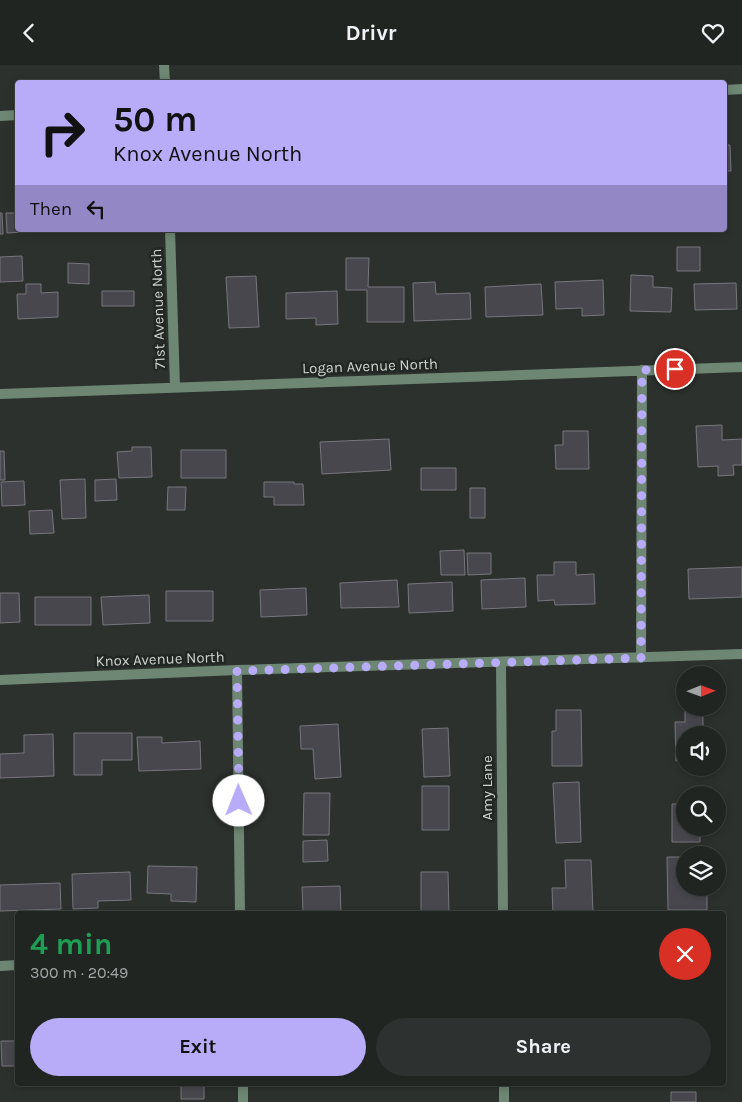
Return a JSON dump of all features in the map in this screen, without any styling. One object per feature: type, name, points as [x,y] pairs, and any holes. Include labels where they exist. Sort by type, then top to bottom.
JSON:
[{"type":"street","points":[[164,65],[165,80]]},
{"type":"street","points":[[727,90],[742,89]]},
{"type":"street","points":[[0,116],[15,115]]},
{"type":"street","name":"71st Avenue North","points":[[170,232],[175,387]]},
{"type":"street","name":"Logan Avenue North","points":[[0,394],[742,367]]},
{"type":"street","points":[[641,658],[642,370]]},
{"type":"street","name":"Knox Avenue North","points":[[0,680],[742,654]]},
{"type":"street","name":"Amy Lane","points":[[501,662],[503,911]]},
{"type":"street","points":[[237,671],[240,911]]},
{"type":"street","points":[[0,966],[15,965]]},
{"type":"street","points":[[243,1086],[243,1102]]},
{"type":"street","points":[[504,1086],[504,1102]]},
{"type":"building","points":[[727,145],[730,145],[731,171],[727,171]]},
{"type":"building","points":[[0,213],[2,213],[3,234],[0,234]]},
{"type":"building","points":[[6,213],[15,213],[15,232],[27,232],[7,233]]},
{"type":"building","points":[[677,247],[700,247],[700,271],[677,271]]},
{"type":"building","points":[[22,256],[23,281],[0,282],[0,257]]},
{"type":"building","points":[[346,258],[369,258],[368,287],[404,287],[404,322],[367,322],[367,290],[346,290]]},
{"type":"building","points":[[68,263],[89,264],[89,284],[68,283]]},
{"type":"building","points":[[631,275],[653,276],[653,287],[672,288],[671,312],[630,311]]},
{"type":"building","points":[[256,276],[259,327],[229,328],[226,277]]},
{"type":"building","points":[[603,280],[604,315],[582,316],[582,308],[556,309],[555,282]]},
{"type":"building","points":[[435,282],[436,294],[470,293],[471,319],[414,321],[413,283]]},
{"type":"building","points":[[736,283],[737,309],[695,310],[694,284]]},
{"type":"building","points":[[26,284],[41,284],[41,293],[58,292],[58,317],[18,319],[17,294],[26,294]]},
{"type":"building","points":[[541,284],[543,315],[486,317],[485,287]]},
{"type":"building","points":[[102,291],[134,291],[134,306],[102,306]]},
{"type":"building","points":[[337,291],[338,324],[316,325],[316,318],[286,319],[286,293]]},
{"type":"building","points":[[722,425],[722,440],[742,439],[742,465],[733,465],[734,475],[718,476],[718,466],[698,467],[696,426]]},
{"type":"building","points":[[563,431],[588,431],[589,469],[556,469],[555,445],[563,445]]},
{"type":"building","points":[[389,439],[391,470],[322,474],[320,442]]},
{"type":"building","points":[[132,447],[151,447],[152,477],[119,478],[117,452],[132,451]]},
{"type":"building","points":[[181,450],[226,450],[226,478],[181,478]]},
{"type":"building","points":[[0,451],[4,451],[5,480],[0,480]]},
{"type":"building","points":[[421,468],[456,468],[456,490],[421,490]]},
{"type":"building","points":[[85,479],[86,518],[62,519],[60,480]]},
{"type":"building","points":[[116,479],[117,500],[95,501],[95,480]]},
{"type":"building","points":[[24,481],[25,505],[2,506],[1,482]]},
{"type":"building","points":[[264,482],[294,482],[294,484],[303,484],[304,505],[274,505],[274,497],[264,497]]},
{"type":"building","points":[[168,487],[186,487],[185,510],[167,510]]},
{"type":"building","points":[[470,488],[485,488],[485,518],[470,518]]},
{"type":"building","points":[[52,510],[54,533],[30,534],[29,511]]},
{"type":"building","points":[[464,550],[465,575],[441,575],[440,551]]},
{"type":"building","points":[[467,553],[491,553],[491,574],[468,575]]},
{"type":"building","points":[[554,562],[576,562],[576,575],[594,574],[595,604],[555,605],[554,600],[538,601],[537,575],[554,575]]},
{"type":"building","points":[[742,567],[742,597],[689,599],[688,569]]},
{"type":"building","points":[[525,578],[526,607],[482,609],[481,580]]},
{"type":"building","points":[[397,580],[399,607],[341,608],[340,583]]},
{"type":"building","points":[[452,582],[453,611],[409,613],[408,584]]},
{"type":"building","points":[[306,588],[307,615],[261,617],[260,590]]},
{"type":"building","points":[[166,591],[213,591],[213,621],[166,621]]},
{"type":"building","points":[[0,593],[19,593],[20,622],[0,623]]},
{"type":"building","points":[[149,595],[150,623],[103,625],[101,597]]},
{"type":"building","points":[[35,597],[91,597],[91,625],[35,625]]},
{"type":"building","points":[[556,710],[581,710],[582,766],[552,766],[552,731],[556,731]]},
{"type":"building","points":[[685,716],[703,716],[703,726],[676,726],[676,761],[675,722],[685,722]]},
{"type":"building","points":[[338,724],[341,777],[315,779],[313,749],[301,749],[300,726]]},
{"type":"building","points":[[448,728],[450,776],[424,777],[422,729]]},
{"type":"building","points":[[74,733],[132,733],[132,760],[102,760],[102,775],[74,775]]},
{"type":"building","points":[[53,734],[54,776],[0,778],[0,754],[24,753],[24,735]]},
{"type":"building","points":[[137,737],[162,737],[162,743],[200,741],[201,769],[139,771]]},
{"type":"building","points":[[579,782],[581,842],[556,843],[553,783]]},
{"type":"building","points":[[422,786],[449,786],[449,830],[422,830]]},
{"type":"building","points":[[304,793],[330,793],[329,835],[303,835]]},
{"type":"building","points":[[672,804],[676,804],[676,836],[700,836],[700,842],[672,842]]},
{"type":"building","points":[[327,840],[328,861],[303,862],[303,841]]},
{"type":"building","points":[[667,857],[676,857],[676,896],[707,896],[707,910],[668,910]]},
{"type":"building","points":[[565,860],[591,860],[593,911],[553,911],[552,888],[566,888]]},
{"type":"building","points":[[148,866],[197,867],[196,902],[171,901],[171,894],[147,893]]},
{"type":"building","points":[[130,872],[131,900],[98,901],[98,908],[73,909],[72,874]]},
{"type":"building","points":[[421,872],[448,872],[449,911],[421,911]]},
{"type":"building","points":[[60,883],[61,909],[0,911],[0,885]]},
{"type":"building","points":[[340,886],[341,911],[303,911],[302,887]]},
{"type":"building","points":[[1,1041],[15,1041],[15,1066],[2,1066]]},
{"type":"building","points":[[181,1086],[204,1086],[204,1099],[181,1099]]},
{"type":"building","points":[[671,1092],[696,1092],[696,1102],[671,1102]]},
{"type":"route","points":[[239,801],[237,671],[641,658],[642,370],[675,369]]}]
